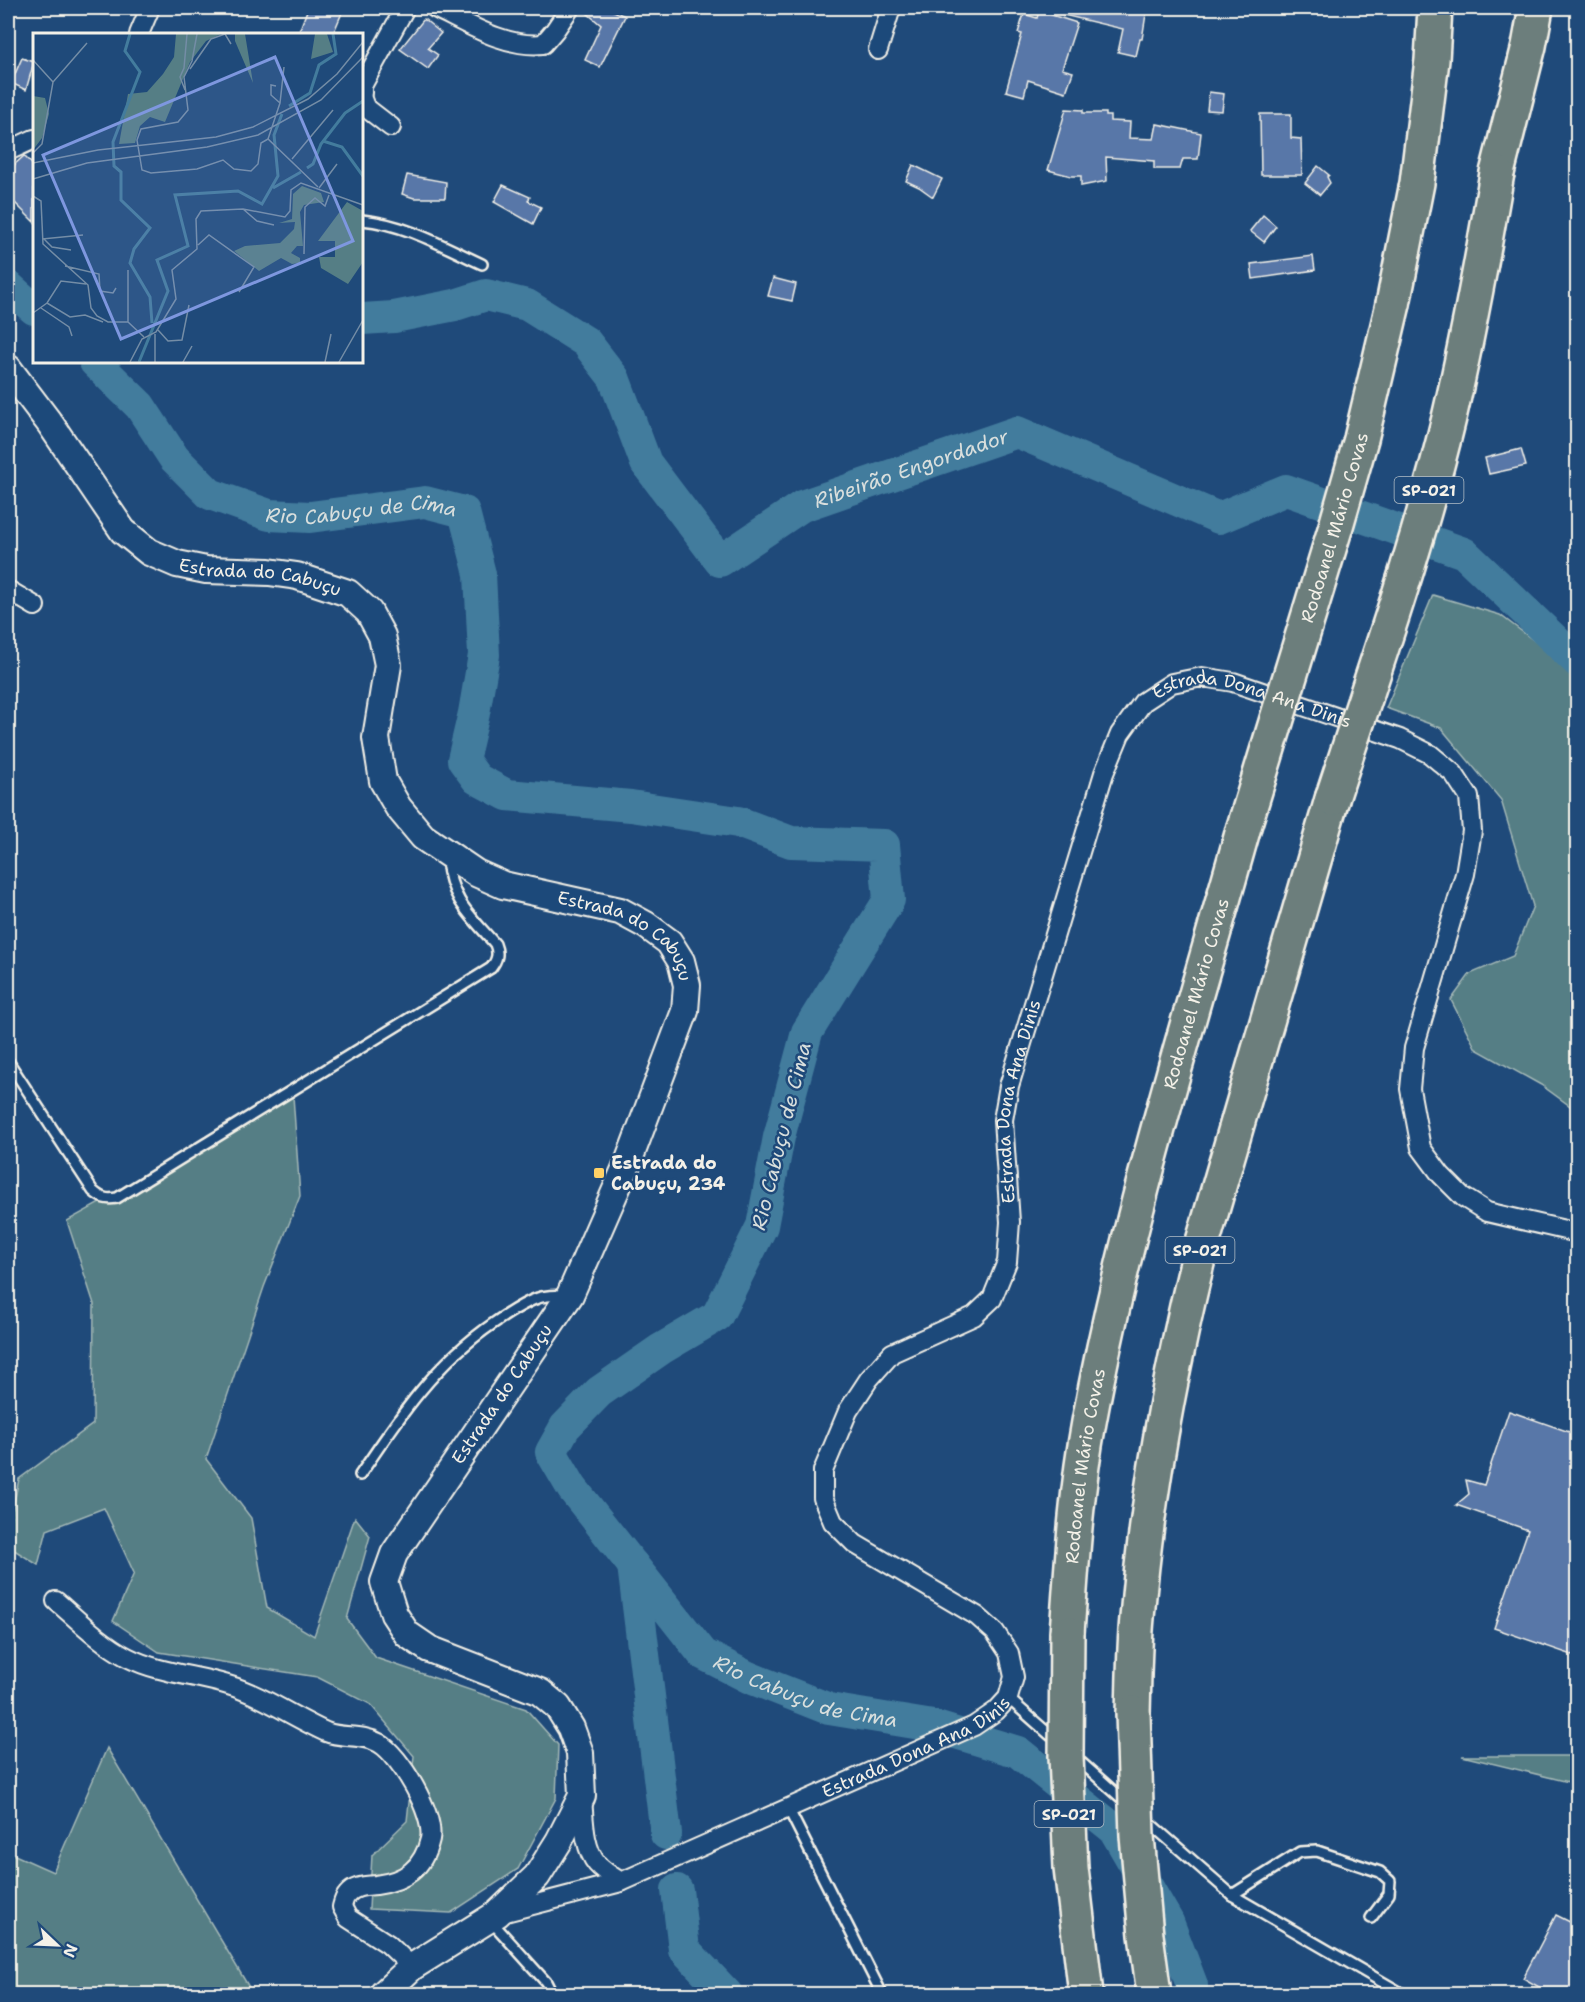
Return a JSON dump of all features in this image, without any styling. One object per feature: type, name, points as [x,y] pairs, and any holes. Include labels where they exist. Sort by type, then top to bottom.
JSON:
[{"type":"highway","name":"Rodoanel Mário Covas","points":[[1086,1995],[1072,1880],[1066,1756],[1067,1634],[1074,1533],[1089,1424],[1108,1324],[1132,1225],[1243,830],[1361,440],[1393,304],[1417,183],[1436,8]]},
{"type":"highway","name":"SP-021","points":[[1154,1995],[1137,1836],[1133,1713],[1137,1619],[1148,1514],[1166,1405],[1199,1255],[1332,799],[1420,526],[1449,418],[1476,297],[1497,173],[1529,46],[1536,8]]},
{"type":"main road","name":"Estrada do Cabuçu","points":[[8,368],[51,425],[123,531],[149,552],[177,564],[206,570],[269,572],[297,576],[348,593],[369,612],[382,636],[388,665],[376,738],[383,781],[398,807],[423,837],[476,873],[503,885],[620,911],[646,925],[669,942],[681,961],[687,985],[685,1011],[629,1160],[570,1294],[394,1554],[384,1582],[394,1614],[407,1634],[429,1649],[540,1692],[558,1707],[571,1728],[580,1753],[582,1796],[559,1842],[537,1876],[493,1917],[412,1967],[383,1995]]},
{"type":"street","points":[[139,33],[150,8]]},
{"type":"street","points":[[363,86],[405,8]]},
{"type":"street","points":[[435,8],[506,40],[528,46],[543,44],[570,8]]},
{"type":"street","points":[[878,50],[891,8]]},
{"type":"street","points":[[363,102],[365,107],[392,127]]},
{"type":"street","points":[[8,151],[33,139]]},
{"type":"street","points":[[8,590],[35,606]]},
{"type":"street","name":"Estrada Dona Ana Dinis","points":[[493,1917],[621,1882],[974,1726],[996,1711],[1008,1698],[1014,1677],[1009,1653],[995,1632],[977,1616],[855,1544],[833,1522],[823,1498],[823,1471],[848,1411],[869,1379],[892,1353],[974,1316],[992,1299],[1007,1262],[1010,1222],[1003,1120],[1008,1086],[1104,773],[1120,734],[1143,702],[1172,683],[1202,678],[1233,682],[1400,739],[1430,754],[1454,774],[1469,797],[1472,831],[1465,874],[1414,1048],[1410,1089],[1421,1148],[1441,1175],[1463,1197],[1487,1212],[1578,1233]]},
{"type":"street","points":[[56,1601],[102,1641],[129,1658],[230,1685],[329,1733],[363,1736],[381,1744],[396,1759],[425,1805],[430,1821],[430,1836],[425,1855],[416,1870],[390,1883],[357,1887],[345,1896],[342,1907],[348,1918],[388,1944],[412,1967]]},
{"type":"street","points":[[582,1796],[590,1852],[597,1864],[621,1882]]},
{"type":"lane","points":[[363,220],[385,222],[410,231],[482,264]]},
{"type":"lane","points":[[8,1060],[93,1191],[100,1198],[117,1198],[491,968],[498,952],[495,944],[460,902],[451,885],[447,855]]},
{"type":"lane","points":[[360,1475],[419,1392],[460,1348],[506,1315],[539,1298],[570,1294]]},
{"type":"lane","points":[[1008,1698],[1232,1896],[1403,1995]]},
{"type":"lane","points":[[788,1808],[882,1995]]},
{"type":"lane","points":[[1232,1896],[1300,1852],[1317,1851],[1380,1872],[1390,1881],[1389,1894],[1371,1918]]},
{"type":"lane","points":[[493,1917],[546,1982],[552,1995]]},
{"type":"green space","points":[[1433,595],[1500,615],[1577,673],[1577,1111],[1541,1085],[1476,1049],[1451,1000],[1470,974],[1513,956],[1533,906],[1501,800],[1441,728],[1386,708]]},
{"type":"green space","points":[[293,1096],[300,1196],[264,1287],[206,1459],[251,1518],[267,1608],[314,1636],[355,1517],[370,1536],[347,1619],[376,1658],[526,1709],[558,1745],[556,1798],[518,1869],[451,1913],[369,1909],[372,1855],[407,1821],[414,1756],[370,1704],[317,1677],[159,1652],[113,1621],[134,1573],[104,1508],[47,1530],[38,1565],[8,1546],[8,1530],[19,1479],[93,1424],[94,1304],[67,1221]]},
{"type":"green space","points":[[107,1748],[253,1994],[8,1994],[8,1852],[53,1872]]},
{"type":"green space","points":[[1462,1756],[1577,1756],[1577,1784]]},
{"type":"building","points":[[308,8],[344,8],[333,33],[298,33]]},
{"type":"building","points":[[581,8],[607,8],[625,16],[600,67],[585,60],[601,25]]},
{"type":"building","points":[[1056,8],[1147,8],[1142,39],[1140,39],[1136,56],[1118,52],[1123,29],[1055,13]]},
{"type":"building","points":[[1039,11],[1077,23],[1062,69],[1073,72],[1066,92],[1028,80],[1024,96],[1006,91],[1022,34],[1018,33],[1024,14],[1037,18]]},
{"type":"building","points":[[424,19],[441,33],[428,48],[438,55],[428,69],[400,49]]},
{"type":"building","points":[[22,58],[33,62],[26,90],[11,83]]},
{"type":"building","points":[[1209,92],[1224,94],[1222,111],[1207,110]]},
{"type":"building","points":[[1066,109],[1083,110],[1083,113],[1106,113],[1106,116],[1110,116],[1110,121],[1130,122],[1129,138],[1154,139],[1157,124],[1201,133],[1198,159],[1183,159],[1180,169],[1154,169],[1154,161],[1106,157],[1107,181],[1081,186],[1081,176],[1048,170]]},
{"type":"building","points":[[1260,114],[1291,114],[1291,138],[1301,139],[1302,175],[1261,175]]},
{"type":"building","points":[[24,156],[33,165],[33,221],[8,196],[8,176],[15,164]]},
{"type":"building","points":[[913,165],[942,179],[933,197],[906,181]]},
{"type":"building","points":[[1318,166],[1329,175],[1327,177],[1330,183],[1320,195],[1305,183]]},
{"type":"building","points":[[407,175],[446,182],[445,198],[414,198],[402,194]]},
{"type":"building","points":[[503,185],[530,197],[528,201],[541,207],[533,224],[494,202]]},
{"type":"building","points":[[1263,215],[1276,226],[1264,242],[1250,231]]},
{"type":"building","points":[[1313,256],[1315,270],[1253,279],[1251,264]]},
{"type":"building","points":[[773,278],[796,284],[792,301],[768,296]]},
{"type":"building","points":[[1521,449],[1526,466],[1489,474],[1485,458]]},
{"type":"building","points":[[1509,1411],[1578,1435],[1578,1657],[1494,1628],[1528,1530],[1456,1505],[1469,1494],[1466,1480],[1484,1485]]},
{"type":"building","points":[[1556,1915],[1578,1926],[1578,1995],[1553,1995],[1523,1978]]},
{"type":"waterway","name":"Rio Cabuçu de Cima","points":[[8,286],[33,308]]},
{"type":"waterway","name":"Ribeirão Engordador","points":[[363,319],[394,317],[455,305],[486,295],[527,305],[586,342],[614,378],[646,463],[720,561],[802,506],[1017,432],[1219,518],[1286,490],[1464,553],[1578,662]]},
{"type":"waterway","name":"Rio Cabuçu de Cima","points":[[96,363],[140,406],[174,458],[210,494],[269,515],[310,517],[425,502],[464,512],[480,574],[484,655],[463,760],[477,779],[507,795],[631,806],[738,822],[791,842],[884,845],[889,900],[807,1032],[779,1137],[762,1226],[717,1316],[661,1349],[599,1392],[565,1427],[551,1452],[572,1488],[703,1654],[748,1677],[829,1709],[933,1726],[1018,1752],[1114,1829],[1168,1922],[1192,1985],[1192,1994]]},
{"type":"waterway","points":[[633,1565],[666,1834]]},
{"type":"waterway","points":[[677,1890],[684,1949],[727,1994]]},
{"type":"place","name":"Estrada do Cabuçu, 234","points":[[599,1173]]}]
